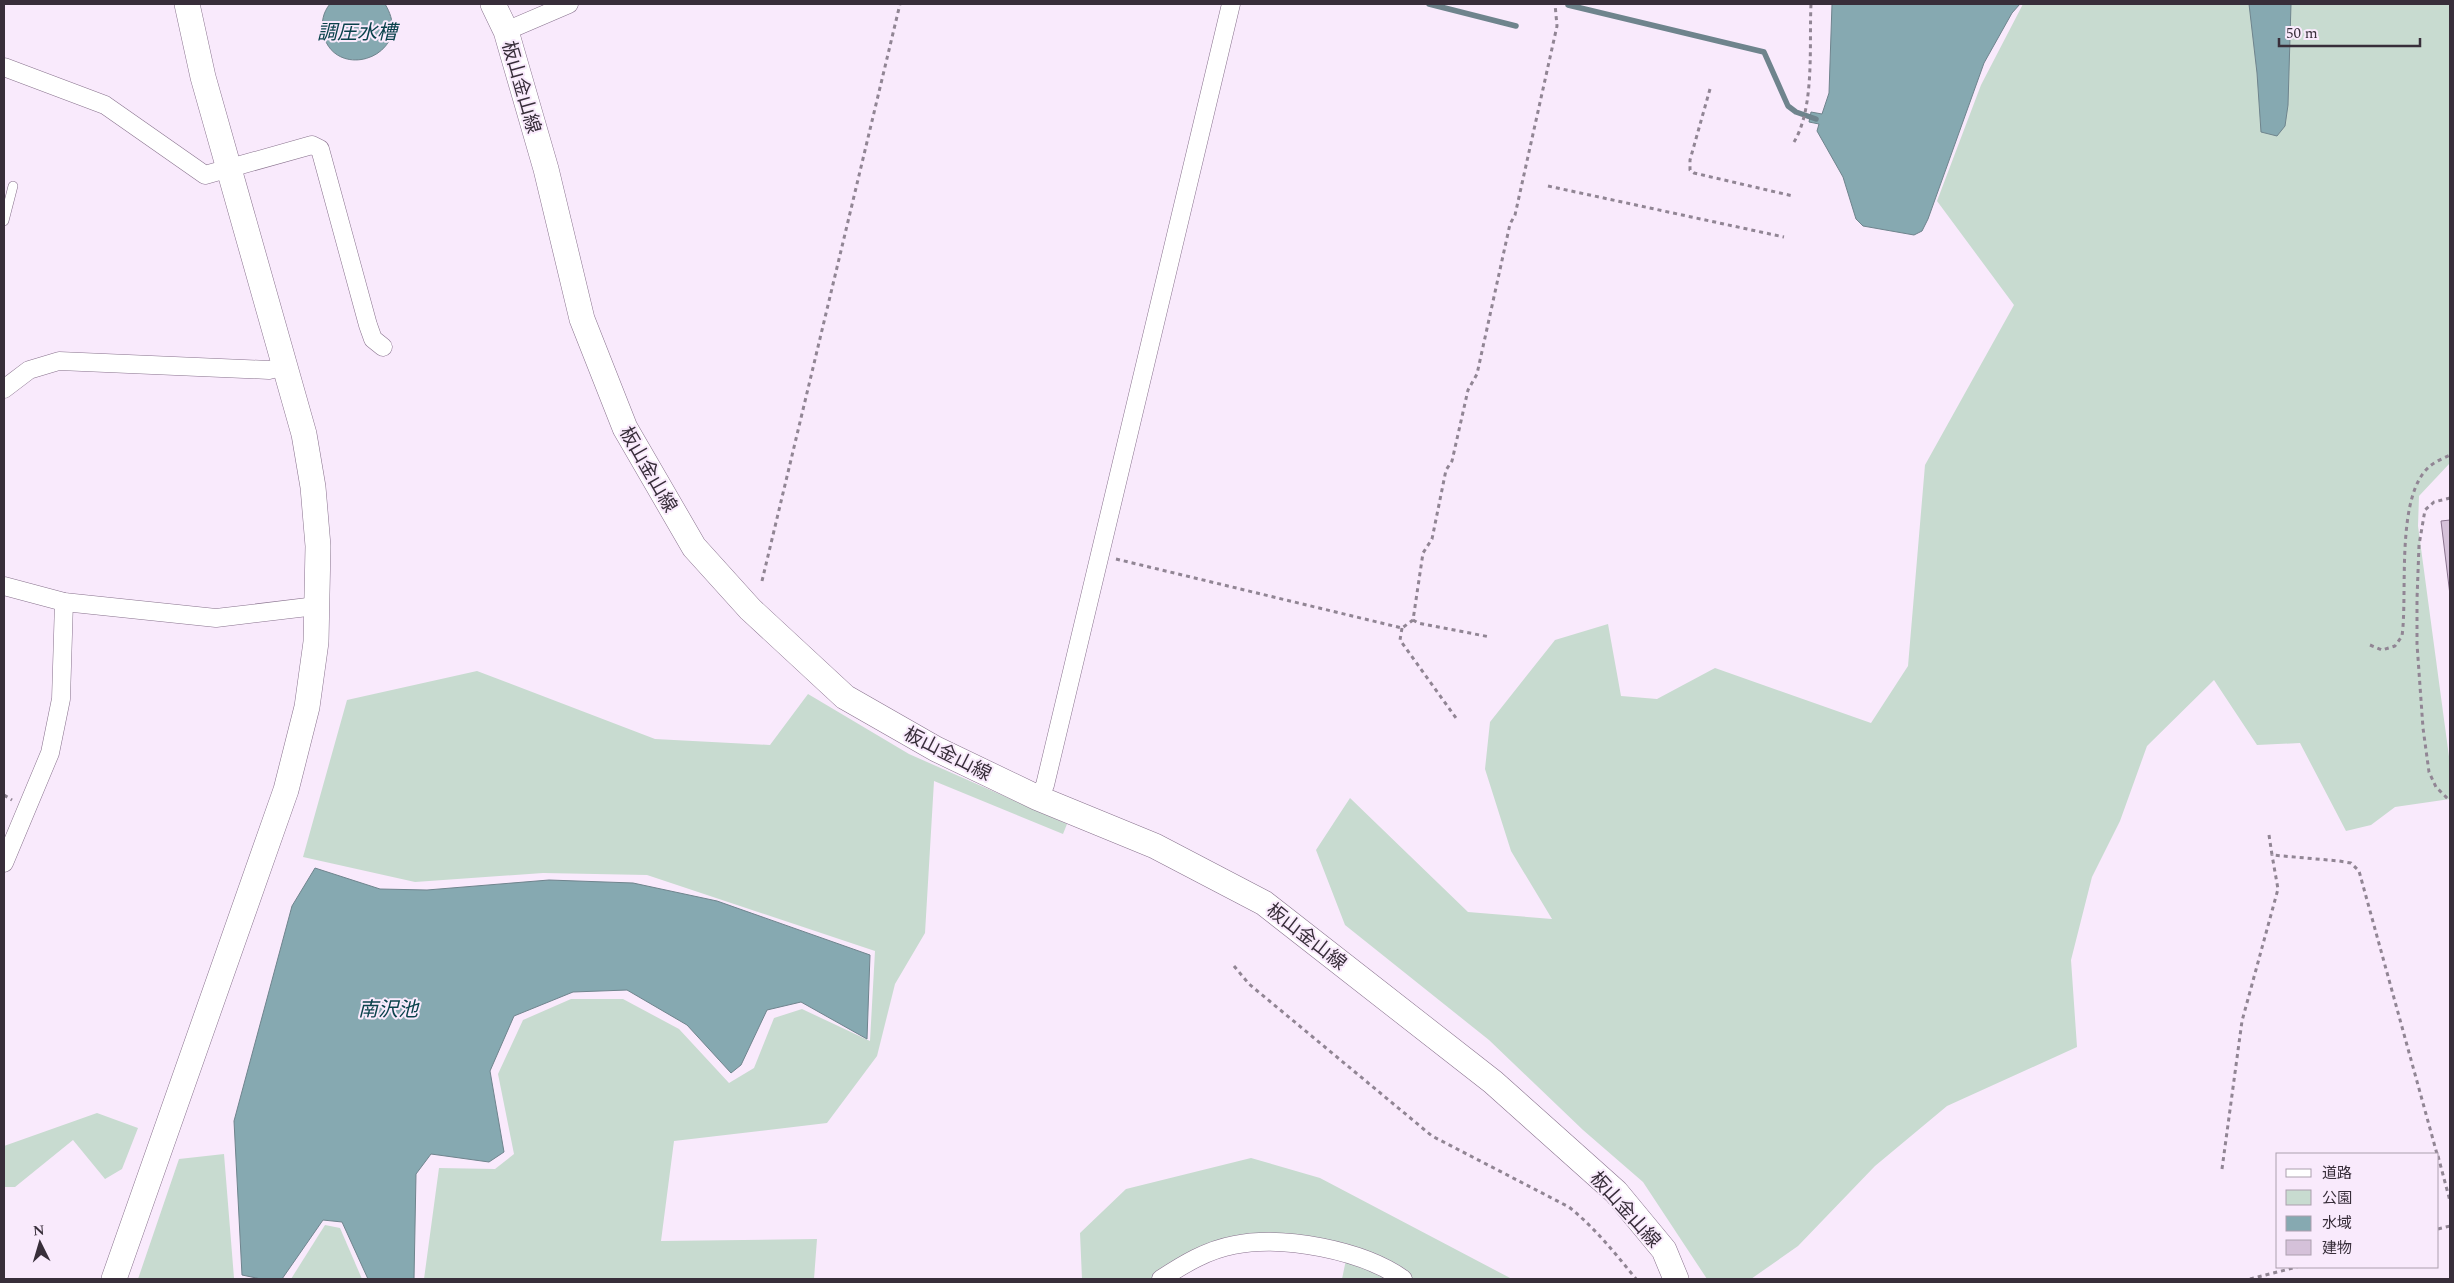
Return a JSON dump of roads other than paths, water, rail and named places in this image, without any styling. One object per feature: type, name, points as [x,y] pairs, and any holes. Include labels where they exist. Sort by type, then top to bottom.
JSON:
[{"type":"main road","points":[[114,1279],[286,790],[307,707],[316,642],[318,546],[313,487],[304,434],[203,77],[187,4]]},
{"type":"main road","name":"板山金山線","points":[[493,4],[506,31],[546,169],[582,320],[625,428],[694,547],[750,609],[845,698],[936,749],[1038,798],[1156,846],[1264,903],[1494,1082],[1616,1192],[1664,1250],[1676,1279]]},
{"type":"street","points":[[506,31],[569,4]]},
{"type":"street","points":[[1038,798],[1045,785],[1231,4]]},
{"type":"street","points":[[4,67],[105,105],[205,175],[230,170],[312,145],[320,148],[373,339],[384,347]]},
{"type":"street","points":[[4,389],[30,370],[59,361],[269,370],[286,366]]},
{"type":"street","points":[[4,586],[64,602],[216,618],[316,606]]},
{"type":"street","points":[[4,863],[50,753],[61,699],[64,602]]},
{"type":"street","points":[[1161,1279],[1184,1264],[1208,1253],[1233,1245],[1257,1242],[1285,1242],[1335,1252],[1386,1268],[1403,1279]]},
{"type":"lane","points":[[4,221],[13,186]]},
{"type":"water","name":"調圧水槽","points":[[330,4],[385,4],[392,22],[390,38],[382,49],[370,57],[356,60],[342,57],[330,49],[323,33],[323,18]]},
{"type":"water","points":[[1832,4],[2020,4],[2012,13],[1984,63],[1928,219],[1922,231],[1914,235],[1863,226],[1856,219],[1843,177],[1817,131],[1819,124],[1809,122],[1811,112],[1822,114],[1829,93]]},
{"type":"water","points":[[2249,4],[2291,4],[2288,105],[2285,126],[2277,136],[2261,132],[2257,73]]},
{"type":"water","name":"南沢池","points":[[315,868],[380,889],[427,890],[549,880],[633,883],[717,901],[870,955],[867,1039],[801,1002],[767,1010],[741,1065],[731,1073],[687,1025],[627,990],[573,992],[514,1016],[490,1071],[504,1152],[489,1162],[431,1154],[416,1174],[414,1279],[368,1279],[342,1222],[323,1220],[282,1279],[261,1279],[242,1275],[234,1121],[292,906]]},
{"type":"waterway","points":[[1429,4],[1516,26]]},
{"type":"waterway","points":[[1568,5],[1764,52],[1788,106],[1796,112],[1816,119]]}]
